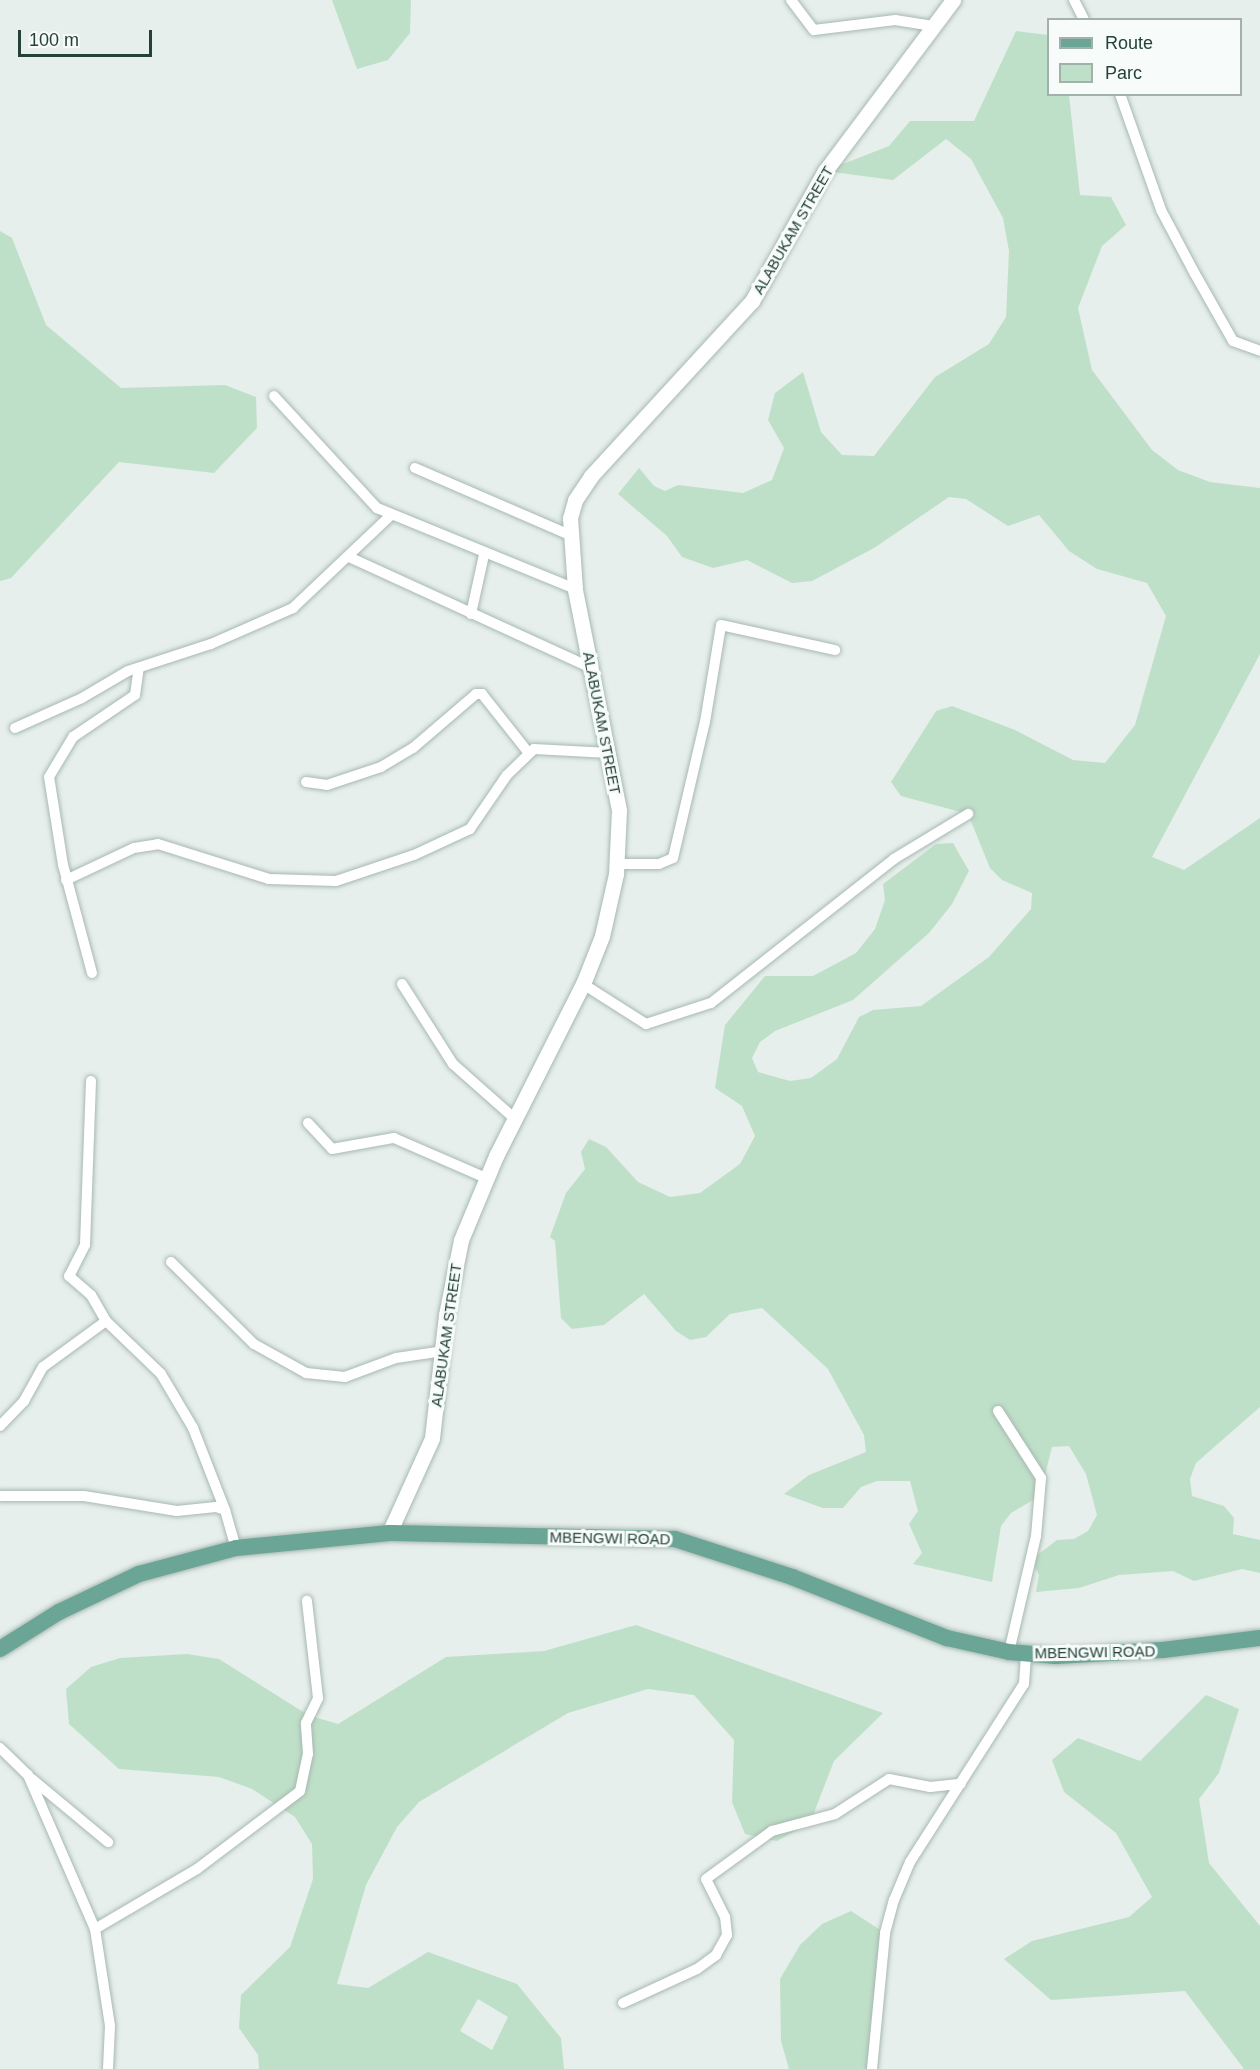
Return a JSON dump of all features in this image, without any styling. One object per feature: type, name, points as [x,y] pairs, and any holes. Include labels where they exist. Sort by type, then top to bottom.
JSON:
[{"type":"main road","name":"MBENGWI ROAD","points":[[0,1649],[59,1612],[139,1574],[236,1548],[389,1533],[675,1539],[792,1577],[947,1638],[1009,1652],[1163,1650],[1260,1638]]},
{"type":"street","points":[[791,0],[814,30],[895,20],[932,26]]},
{"type":"street","name":"ALABUKAM STREET","points":[[389,1533],[432,1438],[455,1263],[486,1178],[583,984],[602,936],[618,864],[620,819],[609,753],[575,589],[570,536],[575,500],[591,476],[752,301],[813,189],[953,0]]},
{"type":"street","points":[[1074,0],[1083,18]]},
{"type":"street","points":[[1121,96],[1161,210],[1200,284],[1233,341],[1260,351]]},
{"type":"street","points":[[274,396],[363,496],[390,516],[575,589]]},
{"type":"street","points":[[415,468],[570,536]]},
{"type":"street","points":[[15,728],[139,668],[211,644],[293,608],[390,516]]},
{"type":"street","points":[[471,614],[484,555]]},
{"type":"street","points":[[349,557],[592,668]]},
{"type":"street","points":[[618,864],[659,864],[673,858],[705,722],[721,625],[835,650]]},
{"type":"street","points":[[92,973],[78,909],[66,880],[49,777],[73,736],[135,695],[139,668]]},
{"type":"street","points":[[306,782],[327,785],[381,768],[413,748],[476,694],[482,694],[528,752]]},
{"type":"street","points":[[66,880],[134,849],[158,844],[269,879],[336,880],[414,855],[470,829],[528,752]]},
{"type":"street","points":[[528,752],[609,753]]},
{"type":"street","points":[[583,984],[646,1024],[711,1003],[894,859],[968,814]]},
{"type":"street","points":[[402,984],[453,1064],[515,1119]]},
{"type":"street","points":[[91,1081],[85,1245],[69,1276],[91,1295],[106,1321],[142,1354],[172,1392],[193,1428],[225,1510],[236,1548]]},
{"type":"street","points":[[308,1123],[332,1149],[394,1138],[486,1178]]},
{"type":"street","points":[[171,1262],[254,1344],[306,1373],[345,1377],[396,1358],[444,1352]]},
{"type":"street","points":[[0,1426],[24,1401],[43,1367],[106,1321]]},
{"type":"street","points":[[998,1411],[1041,1478],[1036,1536],[1009,1652]]},
{"type":"street","points":[[0,1496],[84,1496],[177,1511],[208,1506],[225,1510]]},
{"type":"street","points":[[95,1929],[197,1869],[300,1791],[308,1754],[306,1723],[318,1698],[307,1601]]},
{"type":"street","points":[[872,2069],[885,1933],[894,1900],[910,1862],[1024,1684],[1026,1653]]},
{"type":"street","points":[[0,1748],[28,1775],[108,1842]]},
{"type":"street","points":[[28,1775],[95,1929],[110,2026],[108,2069]]},
{"type":"street","points":[[622,2003],[716,1955],[727,1935],[725,1917],[706,1879],[772,1831],[835,1814],[889,1779],[930,1787],[961,1784]]},
{"type":"green space","points":[[332,0],[411,0],[410,33],[388,60],[357,69]]},
{"type":"green space","points":[[1016,31],[1047,35],[1047,96],[1069,96],[1080,195],[1111,197],[1126,225],[1102,246],[1078,308],[1092,370],[1152,450],[1178,470],[1210,482],[1260,488],[1260,654],[1152,857],[1184,870],[1260,818],[1260,1407],[1196,1463],[1190,1479],[1192,1496],[1224,1506],[1234,1518],[1233,1534],[1260,1540],[1260,1573],[1242,1569],[1194,1581],[1173,1571],[1119,1575],[1079,1588],[1036,1592],[1039,1575],[1031,1560],[1057,1540],[1074,1539],[1088,1531],[1097,1515],[1086,1474],[1069,1446],[1052,1447],[1040,1496],[1011,1513],[1001,1526],[992,1582],[913,1564],[922,1553],[909,1524],[918,1511],[910,1481],[877,1481],[861,1487],[843,1508],[823,1508],[784,1494],[809,1475],[866,1452],[864,1435],[828,1369],[762,1308],[730,1314],[706,1337],[690,1340],[676,1331],[644,1294],[604,1325],[572,1329],[561,1318],[555,1241],[550,1237],[566,1193],[585,1169],[581,1152],[589,1139],[606,1147],[638,1182],[670,1197],[700,1193],[740,1164],[755,1136],[742,1106],[715,1088],[725,1025],[765,976],[813,976],[856,953],[875,929],[885,900],[883,884],[936,844],[953,843],[969,871],[952,904],[929,933],[853,1000],[775,1031],[760,1042],[752,1058],[758,1072],[790,1081],[811,1078],[837,1059],[859,1017],[873,1010],[921,1006],[989,957],[1031,909],[1032,893],[1002,880],[990,868],[968,814],[901,796],[891,782],[936,711],[952,706],[1015,730],[1073,760],[1105,763],[1135,725],[1166,616],[1147,583],[1097,569],[1069,551],[1039,515],[1008,526],[966,499],[949,497],[874,548],[812,581],[792,583],[747,560],[713,568],[682,557],[667,536],[618,494],[639,468],[654,486],[665,491],[678,485],[743,493],[772,480],[784,448],[768,420],[775,393],[803,372],[821,432],[842,455],[874,456],[935,377],[989,344],[1006,317],[1009,251],[1003,218],[971,159],[946,139],[893,180],[825,171],[889,146],[910,121],[974,121]]},
{"type":"green space","points":[[0,231],[12,238],[46,325],[121,388],[225,385],[256,397],[257,428],[214,473],[119,462],[11,578],[0,581]]},
{"type":"green space","points":[[636,1625],[883,1713],[834,1761],[810,1823],[777,1841],[745,1834],[732,1802],[734,1740],[694,1695],[648,1689],[568,1713],[419,1802],[397,1827],[366,1885],[337,1984],[368,1988],[428,1952],[517,1984],[561,2038],[564,2069],[259,2069],[258,2055],[239,2028],[241,1995],[290,1947],[313,1879],[312,1844],[295,1817],[252,1789],[219,1777],[119,1769],[69,1724],[66,1689],[91,1667],[120,1658],[187,1654],[219,1659],[308,1715],[338,1724],[446,1657],[544,1651]],"holes":[[[478,1999],[508,2017],[492,2050],[460,2031]]]},
{"type":"green space","points":[[1206,1695],[1239,1709],[1219,1773],[1199,1799],[1209,1863],[1260,1926],[1260,2069],[1244,2069],[1185,1991],[1051,2000],[1004,1959],[1032,1941],[1129,1917],[1152,1897],[1116,1833],[1064,1792],[1052,1760],[1078,1738],[1140,1761]]},
{"type":"green space","points":[[851,1911],[885,1933],[872,2069],[789,2069],[781,2041],[780,1979],[800,1945],[822,1924]]}]
